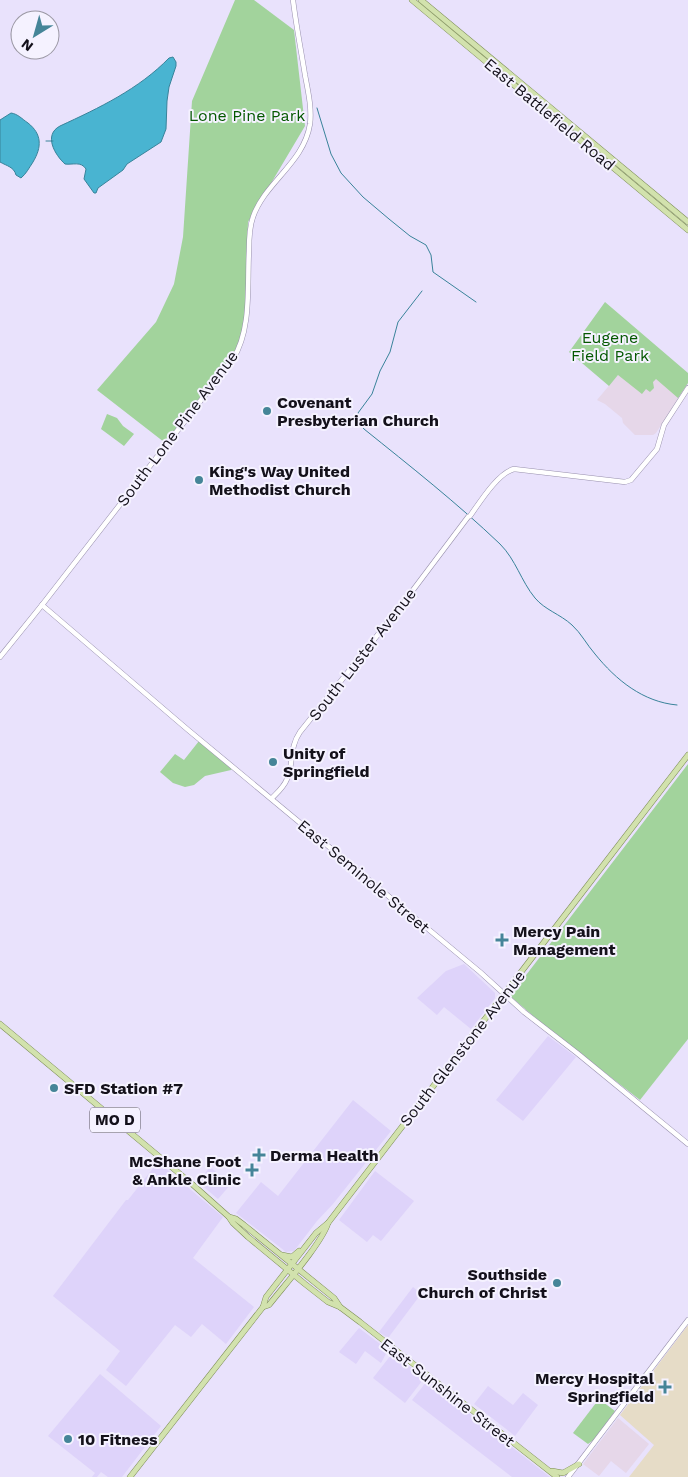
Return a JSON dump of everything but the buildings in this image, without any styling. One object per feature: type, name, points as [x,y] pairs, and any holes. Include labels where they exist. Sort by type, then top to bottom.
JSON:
[{"type":"main road","name":"East Battlefield Road","points":[[412,0],[688,230]]},
{"type":"main road","name":"East Battlefield Road","points":[[421,0],[688,222]]},
{"type":"main road","name":"South Glenstone Avenue","points":[[263,1307],[264,1302],[276,1284],[316,1233],[328,1223],[688,755]]},
{"type":"main road","name":"East Sunshine Street","points":[[0,1024],[186,1179],[229,1217],[248,1237],[288,1270],[295,1272],[334,1298],[340,1307],[557,1477]]},
{"type":"main road","name":"East Sunshine Street","points":[[229,1217],[236,1219],[292,1265],[305,1284],[332,1305],[340,1307]]},
{"type":"main road","name":"South Glenstone Avenue","points":[[130,1477],[263,1307],[271,1302],[295,1272],[326,1230],[328,1223]]},
{"type":"main road","points":[[278,1253],[286,1257],[292,1257],[316,1233]]},
{"type":"main road","points":[[248,1237],[279,1267],[280,1276],[276,1284]]},
{"type":"main road","points":[[307,1256],[304,1264],[306,1272],[334,1298]]},
{"type":"main road","points":[[271,1302],[277,1298],[290,1282],[298,1281],[305,1284]]},
{"type":"main road","points":[[548,1470],[563,1473],[579,1464]]},
{"type":"street","name":"South Lone Pine Avenue","points":[[0,657],[240,347],[245,324],[250,234],[253,217],[262,199],[299,152],[309,125],[310,100],[293,0]]},
{"type":"street","name":"South Luster Avenue","points":[[272,798],[284,786],[288,777],[292,748],[300,732],[504,473],[514,470],[625,482],[632,480],[657,449],[664,425],[688,388]]},
{"type":"street","name":"East Seminole Street","points":[[42,605],[480,972],[504,995],[688,1144]]},
{"type":"street","points":[[568,1477],[688,1320]]},
{"type":"shaded area","points":[[688,373],[688,383],[653,435],[635,435],[623,423],[622,418],[597,400],[618,375]]},
{"type":"shaded area","points":[[464,964],[495,993],[495,998],[471,1029],[444,1007],[437,1015],[417,998],[446,971]]},
{"type":"shaded area","points":[[548,1036],[576,1057],[523,1121],[496,1100]]},
{"type":"shaded area","points":[[353,1100],[391,1131],[294,1251],[286,1252],[236,1213],[261,1182],[278,1196]]},
{"type":"shaded area","points":[[158,1162],[223,1217],[193,1258],[254,1307],[226,1344],[202,1324],[191,1337],[175,1325],[126,1386],[106,1370],[120,1351],[53,1296],[126,1200],[128,1200]]},
{"type":"shaded area","points":[[210,1167],[231,1184],[218,1199],[198,1182]]},
{"type":"shaded area","points":[[375,1171],[414,1201],[381,1241],[373,1235],[367,1242],[339,1220]]},
{"type":"shaded area","points":[[413,1287],[421,1294],[388,1338],[379,1332]]},
{"type":"shaded area","name":"Mercy Hospital Springfield","points":[[688,1325],[688,1477],[629,1477],[654,1445],[620,1415]]},
{"type":"shaded area","points":[[359,1328],[388,1350],[381,1363],[365,1351],[356,1364],[339,1352]]},
{"type":"shaded area","points":[[391,1355],[395,1355],[423,1377],[405,1403],[373,1378]]},
{"type":"shaded area","points":[[100,1374],[161,1426],[122,1477],[108,1477],[101,1472],[97,1477],[92,1477],[95,1473],[48,1436]]},
{"type":"shaded area","points":[[427,1381],[550,1477],[512,1477],[412,1400]]},
{"type":"shaded area","points":[[488,1386],[513,1405],[523,1393],[538,1405],[515,1436],[474,1404]]},
{"type":"shaded area","points":[[618,1418],[649,1444],[626,1473],[611,1461],[599,1476],[583,1464]]},
{"type":"green space","name":"Lone Pine Park","points":[[235,0],[254,0],[294,30],[305,126],[248,222],[245,318],[235,352],[164,442],[97,390],[156,322],[174,284],[183,237],[192,101]]},
{"type":"green space","name":"Eugene Field Park","points":[[605,302],[688,373],[688,383],[678,398],[656,379],[653,382],[654,388],[650,392],[646,389],[642,394],[618,375],[609,386],[569,352]]},
{"type":"green space","points":[[107,414],[117,418],[123,426],[134,434],[124,446],[101,429]]},
{"type":"green space","points":[[199,741],[232,768],[231,770],[205,776],[194,785],[185,787],[173,783],[160,772],[175,754],[184,760]]},
{"type":"green space","points":[[688,764],[688,1039],[640,1100],[545,1026],[510,996]]},
{"type":"green space","points":[[599,1399],[615,1411],[595,1439],[588,1444],[573,1433]]},
{"type":"water","points":[[173,57],[176,66],[169,87],[166,129],[161,142],[127,164],[123,170],[94,193],[84,179],[86,169],[79,164],[65,164],[58,156],[52,145],[52,134],[60,126],[104,105],[132,88],[169,58]]},
{"type":"water","points":[[11,113],[33,127],[39,141],[36,156],[21,178],[16,175],[12,168],[0,162],[0,120]]},
{"type":"waterway","points":[[317,108],[331,154],[341,173],[363,197],[410,236],[426,245],[431,255],[433,272],[476,302]]},
{"type":"waterway","points":[[46,141],[53,141]]},
{"type":"waterway","points":[[422,291],[398,322],[390,352],[380,371],[372,394],[358,413],[357,421],[364,429],[450,499],[500,544],[506,550],[535,598],[543,606],[572,625],[603,664],[621,681],[653,699],[677,705]]},
{"type":"place","name":"Covenant Presbyterian Church","points":[[267,411]]},
{"type":"place","name":"King's Way United Methodist Church","points":[[199,480]]},
{"type":"place","name":"Unity of Springfield","points":[[273,762]]},
{"type":"place","name":"Mercy Pain Management","points":[[502,940]]},
{"type":"place","name":"SFD Station #7","points":[[54,1088]]},
{"type":"place","name":"Derma Health","points":[[259,1155]]},
{"type":"place","name":"McShane Foot & Ankle Clinic","points":[[252,1170]]},
{"type":"place","name":"Southside Church of Christ","points":[[557,1283]]},
{"type":"place","name":"Mercy Hospital Springfield","points":[[665,1387]]},
{"type":"place","name":"10 Fitness","points":[[68,1439]]}]
